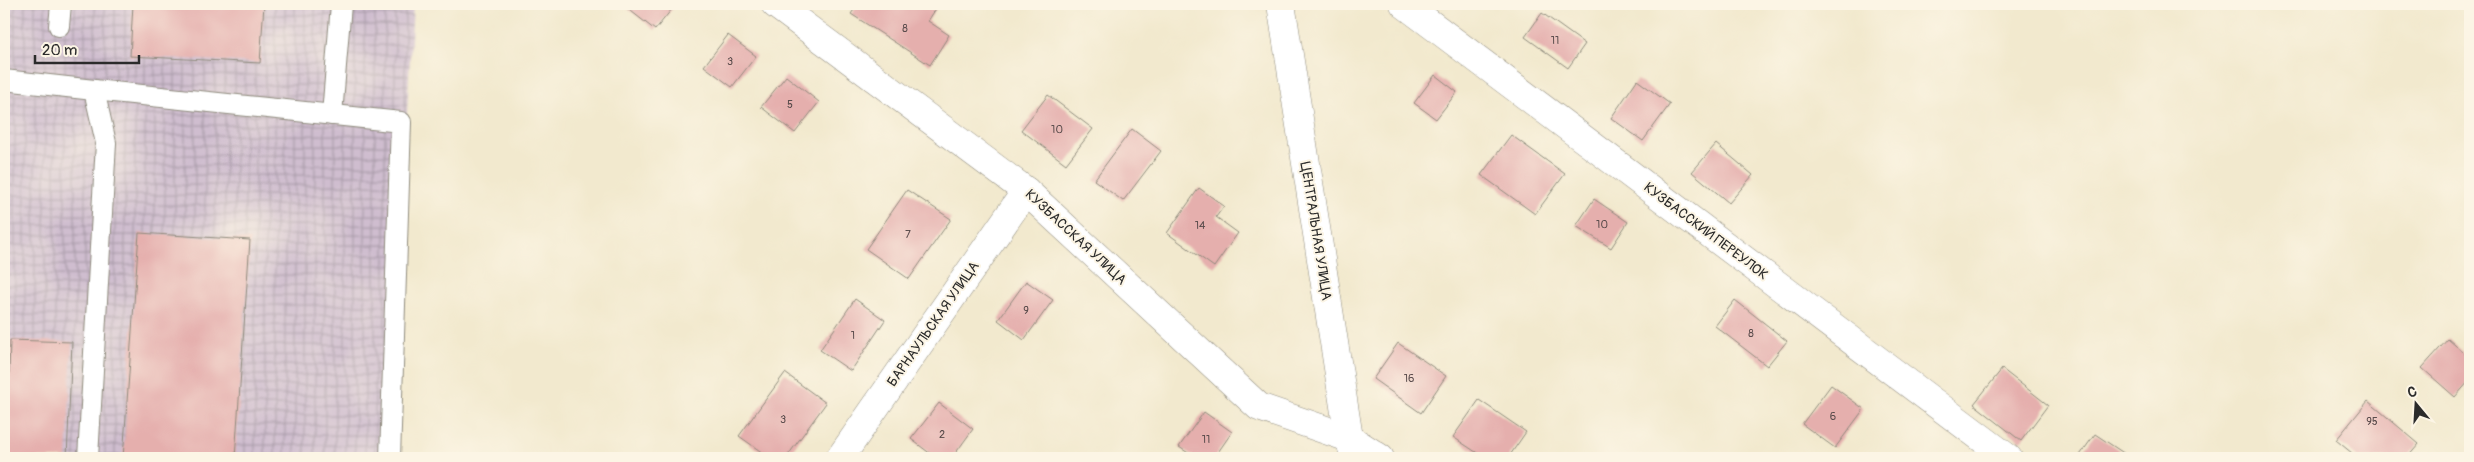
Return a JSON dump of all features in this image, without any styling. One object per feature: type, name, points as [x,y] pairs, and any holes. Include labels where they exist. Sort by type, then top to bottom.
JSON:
[{"type":"street","name":"КУЗБАССКАЯ УЛИЦА","points":[[775,4],[1026,190],[1259,407],[1352,448],[1380,458]]},
{"type":"street","name":"ЦЕНТРАЛЬНАЯ УЛИЦА","points":[[1281,4],[1352,448]]},
{"type":"street","name":"КУЗБАССКИЙ ПЕРЕУЛОК","points":[[1404,4],[2008,458]]},
{"type":"street","name":"БАРНАУЛЬСКАЯ УЛИЦА","points":[[840,458],[1026,190]]},
{"type":"lane","points":[[58,26],[61,4]]},
{"type":"lane","points":[[332,115],[340,4]]},
{"type":"lane","points":[[4,80],[401,122],[390,458]]},
{"type":"lane","points":[[88,458],[106,143],[94,90]]},
{"type":"shaded area","points":[[4,4],[413,4],[388,458],[4,458]]},
{"type":"building","points":[[133,4],[264,4],[260,63],[130,56]]},
{"type":"building","points":[[622,4],[676,4],[655,30]]},
{"type":"building","points":[[858,4],[939,4],[928,21],[949,35],[930,65],[851,14]]},
{"type":"building","points":[[1542,13],[1585,44],[1568,68],[1525,37]]},
{"type":"building","points":[[728,35],[756,56],[732,87],[704,66]]},
{"type":"building","points":[[1435,75],[1457,92],[1436,119],[1414,103]]},
{"type":"building","points":[[786,76],[819,102],[795,133],[761,107]]},
{"type":"building","points":[[1637,80],[1670,104],[1643,141],[1611,118]]},
{"type":"building","points":[[1048,95],[1093,129],[1066,164],[1021,130]]},
{"type":"building","points":[[1132,129],[1161,151],[1123,201],[1094,180]]},
{"type":"building","points":[[1511,135],[1565,174],[1535,214],[1481,175]]},
{"type":"building","points":[[1716,144],[1753,175],[1729,203],[1692,172]]},
{"type":"building","points":[[1199,188],[1224,206],[1216,217],[1238,233],[1214,267],[1167,233]]},
{"type":"building","points":[[907,190],[951,219],[909,279],[866,249]]},
{"type":"building","points":[[1594,199],[1628,222],[1611,248],[1576,226]]},
{"type":"building","points":[[139,233],[250,240],[235,458],[123,458]]},
{"type":"building","points":[[1026,281],[1053,300],[1024,340],[998,320]]},
{"type":"building","points":[[855,299],[885,320],[851,371],[820,350]]},
{"type":"building","points":[[1735,300],[1787,341],[1767,366],[1715,326]]},
{"type":"building","points":[[2448,339],[2470,358],[2470,380],[2455,397],[2422,368]]},
{"type":"building","points":[[10,340],[72,342],[67,458],[4,458],[4,374],[9,374]]},
{"type":"building","points":[[1398,343],[1446,376],[1421,413],[1373,379]]},
{"type":"building","points":[[2002,369],[2048,405],[2021,441],[1974,404]]},
{"type":"building","points":[[785,373],[826,403],[786,458],[770,458],[739,436]]},
{"type":"building","points":[[1831,385],[1864,409],[1835,448],[1802,424]]},
{"type":"building","points":[[1479,400],[1526,432],[1508,458],[1485,458],[1453,437]]},
{"type":"building","points":[[2368,401],[2419,444],[2407,458],[2358,458],[2336,440]]},
{"type":"building","points":[[939,403],[973,429],[952,458],[936,458],[911,439]]},
{"type":"building","points":[[1204,412],[1232,432],[1214,458],[1196,458],[1179,447]]},
{"type":"building","points":[[2095,434],[2131,458],[2078,458]]}]
